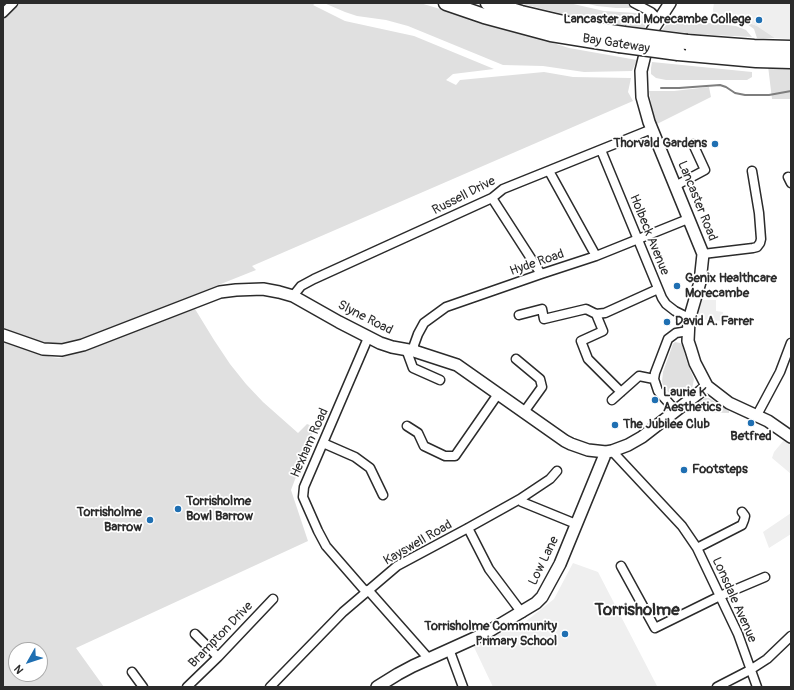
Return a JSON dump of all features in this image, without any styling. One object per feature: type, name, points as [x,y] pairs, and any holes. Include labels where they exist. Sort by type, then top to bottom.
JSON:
[{"type":"highway","name":"Bay Gateway","points":[[446,3],[484,16],[551,34],[621,40],[791,48]]},
{"type":"highway","name":"Bay Gateway","points":[[488,3],[521,13],[590,28],[621,40],[678,53],[756,60],[791,61]]},
{"type":"street","points":[[3,13],[13,3]]},
{"type":"street","points":[[634,3],[651,12],[657,23]]},
{"type":"street","name":"Lancaster Road","points":[[670,3],[650,34],[641,71],[642,97],[652,129],[703,254],[700,282],[689,318],[688,340],[692,355],[707,386],[729,403],[768,421],[791,437]]},
{"type":"street","name":"Russell Drive","points":[[293,296],[302,286],[314,279],[492,198],[503,189],[652,129]]},
{"type":"street","points":[[675,186],[705,170],[693,144]]},
{"type":"street","name":"Holbeck Avenue","points":[[601,150],[662,298],[675,312],[689,318]]},
{"type":"street","points":[[549,171],[596,256]]},
{"type":"street","points":[[703,254],[753,248],[760,243],[759,213],[752,171]]},
{"type":"street","points":[[492,198],[541,274]]},
{"type":"street","name":"Hyde Road","points":[[410,350],[414,345],[424,323],[446,307],[596,256],[688,219]]},
{"type":"street","name":"Slyne Road","points":[[3,335],[43,349],[62,350],[83,345],[220,292],[263,289],[293,296],[368,338],[380,343],[410,350],[457,365],[565,441],[588,450],[609,451],[628,445],[642,438],[707,386]]},
{"type":"street","points":[[519,315],[542,309],[544,319],[586,309],[596,314],[605,313],[658,289]]},
{"type":"street","points":[[596,314],[603,330],[581,341],[588,359],[621,392]]},
{"type":"street","points":[[676,411],[658,390],[654,379],[668,339],[676,333],[688,331]]},
{"type":"street","name":"Hexham Road","points":[[368,338],[304,487],[303,497],[326,546],[428,658]]},
{"type":"street","points":[[757,415],[780,372],[791,343]]},
{"type":"street","points":[[410,350],[413,368],[440,380]]},
{"type":"street","points":[[516,359],[540,378],[542,387],[524,412]]},
{"type":"street","points":[[612,400],[639,376],[654,379]]},
{"type":"street","points":[[407,426],[418,433],[424,446],[445,456],[455,456],[498,394]]},
{"type":"street","points":[[323,443],[355,457],[370,468],[382,495]]},
{"type":"street","name":"Low Lane","points":[[378,687],[398,674],[428,658],[486,633],[522,613],[542,597],[560,564],[576,524],[609,451]]},
{"type":"street","name":"Lonsdale Avenue","points":[[609,451],[682,526],[697,548],[738,634],[756,687]]},
{"type":"street","name":"Kayswell Road","points":[[270,687],[343,612],[397,566],[520,499],[550,479],[557,471]]},
{"type":"street","points":[[520,499],[522,502],[576,524]]},
{"type":"street","points":[[697,548],[742,524],[745,516],[742,512]]},
{"type":"street","points":[[468,528],[489,569],[522,613]]},
{"type":"street","points":[[622,566],[655,628],[720,596],[765,577]]},
{"type":"street","name":"Brampton Drive","points":[[187,687],[218,657],[273,599]]},
{"type":"street","points":[[195,634],[218,657]]},
{"type":"street","points":[[717,687],[750,670],[767,659],[791,636]]},
{"type":"street","points":[[449,649],[463,687]]},
{"type":"street","points":[[131,672],[143,687]]},
{"type":"shaded area","points":[[19,3],[316,3],[313,5],[345,21],[414,36],[494,69],[453,74],[446,80],[456,85],[460,80],[544,72],[573,77],[631,78],[628,92],[633,101],[252,266],[256,270],[68,345],[44,344],[3,331],[3,20]]},
{"type":"shaded area","points":[[324,3],[420,3],[569,48],[637,60],[632,71],[584,72],[543,66],[503,65],[408,26],[386,20],[357,16]]},
{"type":"shaded area","points":[[518,3],[569,3],[604,11],[637,13],[643,16],[646,22],[645,28],[559,13]]},
{"type":"shaded area","points":[[584,3],[625,3],[638,8],[616,8]]},
{"type":"shaded area","name":"Lancaster and Morecambe College","points":[[714,3],[791,3],[791,39],[775,38],[757,26],[749,23],[714,19]]},
{"type":"shaded area","points":[[686,21],[736,26],[746,30],[752,37],[694,34],[662,30],[667,24],[677,24]]},
{"type":"shaded area","points":[[741,22],[757,26],[775,38],[757,38],[754,29]]},
{"type":"shaded area","points":[[652,62],[752,72],[752,77],[747,80],[666,80],[656,78],[651,74]]},
{"type":"shaded area","points":[[768,66],[791,68],[791,99],[772,99]]},
{"type":"shaded area","points":[[709,87],[711,97],[655,125],[649,91],[674,91]]},
{"type":"shaded area","points":[[702,300],[716,300],[716,311],[723,312],[722,321],[697,319]]},
{"type":"shaded area","points":[[195,309],[230,364],[263,402],[298,433],[307,424],[315,427],[291,490],[308,541],[76,648],[104,687],[3,687],[3,340],[51,357],[59,358]]},
{"type":"shaded area","points":[[675,342],[682,345],[694,379],[692,389],[687,395],[681,397],[675,397],[668,392],[663,386],[662,381],[663,372]]},
{"type":"shaded area","points":[[705,398],[709,398],[729,411],[729,413],[699,412],[691,410],[692,407]]},
{"type":"shaded area","points":[[789,434],[791,436],[791,474],[772,458],[774,452]]},
{"type":"shaded area","points":[[791,513],[791,534],[769,548],[763,532]]},
{"type":"shaded area","name":"Torrisholme Community Primary School","points":[[573,563],[598,572],[657,686],[656,687],[493,687],[473,645],[525,622],[554,599]]},
{"type":"waterway","points":[[661,88],[720,85],[735,93],[745,95],[769,95],[791,91]]},
{"type":"place","name":"Lancaster and Morecambe College","points":[[759,20]]},
{"type":"place","name":"Thorvald Gardens","points":[[715,144]]},
{"type":"place","name":"Genix Healthcare Morecambe","points":[[677,286]]},
{"type":"place","name":"David A. Farrer","points":[[667,322]]},
{"type":"place","name":"Laurie K Aesthetics","points":[[655,400]]},
{"type":"place","name":"Betfred","points":[[751,423]]},
{"type":"place","name":"The Jubilee Club","points":[[615,425]]},
{"type":"place","name":"Footsteps","points":[[684,470]]},
{"type":"place","name":"Torrisholme Bowl Barrow","points":[[178,509]]},
{"type":"place","name":"Torrisholme Barrow","points":[[150,520]]},
{"type":"place","name":"Torrisholme Community Primary School","points":[[565,634]]},
{"type":"district","name":"Torrisholme","points":[[637,611]]}]
